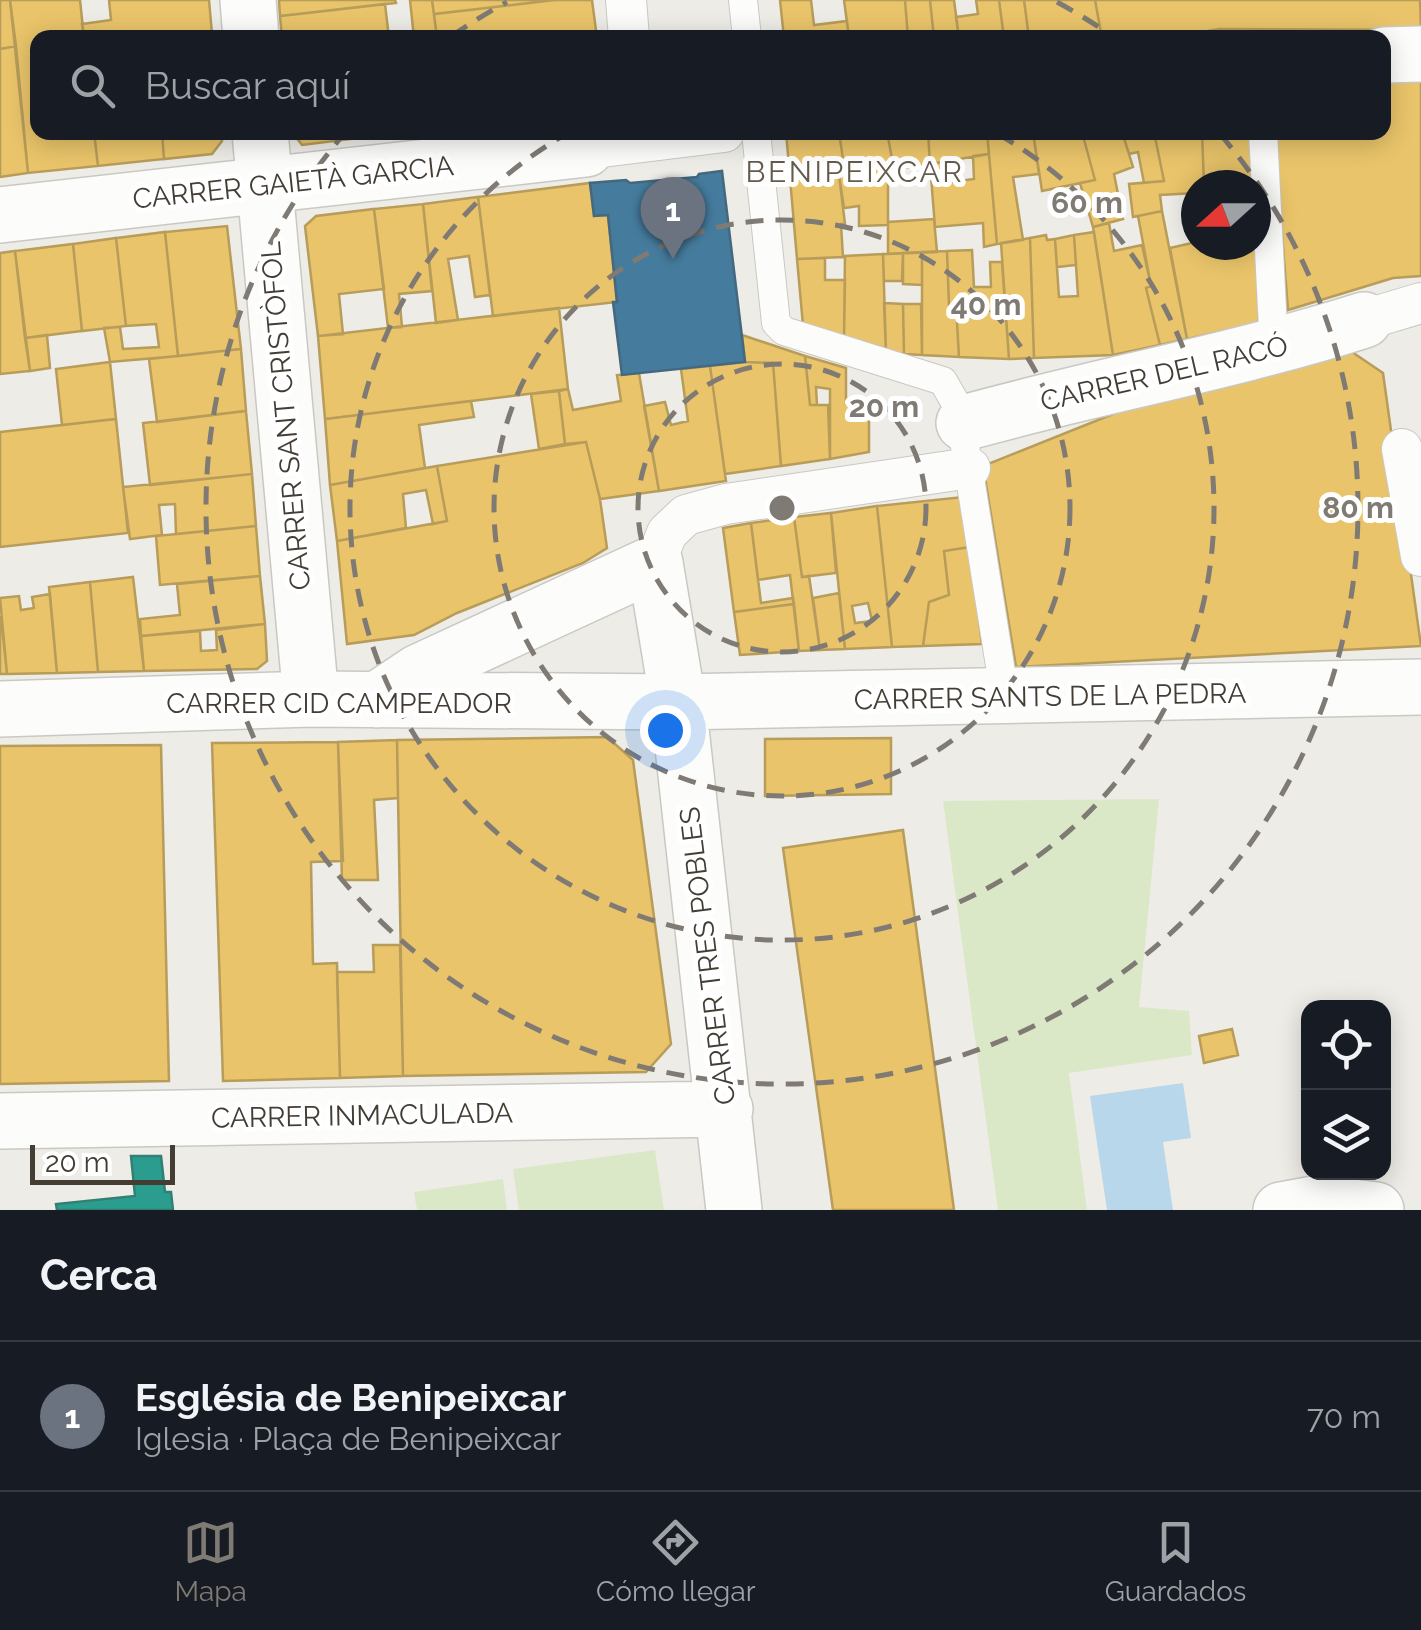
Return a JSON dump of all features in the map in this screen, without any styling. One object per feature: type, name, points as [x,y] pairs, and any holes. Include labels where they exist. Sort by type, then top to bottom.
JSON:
[{"type":"street","points":[[248,0],[250,30]]},
{"type":"street","points":[[626,0],[629,30]]},
{"type":"street","points":[[1391,56],[1421,54]]},
{"type":"street","points":[[586,149],[630,140]]},
{"type":"street","name":"CARRER GAIETÀ GARCIA","points":[[0,215],[262,159],[586,149]]},
{"type":"street","name":"CARRER SANT CRISTÒFOL","points":[[262,159],[311,699]]},
{"type":"street","points":[[1364,320],[1421,303]]},
{"type":"street","name":"CARRER DEL RACÓ","points":[[655,563],[667,533],[686,515],[967,445],[1072,394],[1274,348],[1364,320]]},
{"type":"street","points":[[1402,449],[1421,556]]},
{"type":"street","points":[[376,700],[420,672],[655,563],[678,702]]},
{"type":"street","name":"CARRER SANTS DE LA PEDRA","points":[[678,702],[1005,698],[1421,686]]},
{"type":"street","name":"CARRER CID CAMPEADOR","points":[[0,709],[311,699],[678,702]]},
{"type":"street","name":"CARRER TRES POBLES","points":[[678,702],[734,1210]]},
{"type":"street","name":"CARRER INMACULADA","points":[[0,1120],[725,1110]]},
{"type":"street","points":[[1281,1210],[1330,1201],[1376,1210]]},
{"type":"lane","points":[[743,0],[745,30]]},
{"type":"lane","points":[[757,140],[776,323],[784,330],[942,381],[951,393],[967,445],[1005,698]]},
{"type":"lane","points":[[1263,140],[1274,348]]},
{"type":"green space","points":[[1159,799],[1139,1007],[1189,1011],[1192,1055],[1069,1073],[1087,1210],[998,1210],[943,801]]},
{"type":"green space","points":[[655,1150],[664,1210],[519,1210],[513,1169]]},
{"type":"green space","points":[[503,1179],[507,1210],[417,1210],[414,1192]]},
{"type":"water","points":[[1183,1083],[1191,1138],[1163,1142],[1173,1210],[1107,1210],[1090,1096]]},
{"type":"building: Viviendas","points":[[0,0],[10,0],[16,46],[0,49]]},
{"type":"building: Viviendas","points":[[10,0],[80,0],[83,30],[30,30],[30,140],[95,140],[98,166],[28,173]]},
{"type":"building: Viviendas","points":[[109,0],[209,0],[212,30],[83,30],[82,24],[111,20]]},
{"type":"building: Viviendas","points":[[279,0],[395,0],[396,3],[280,16]]},
{"type":"building: Viviendas","points":[[410,0],[432,0],[436,30],[413,30]]},
{"type":"building: Viviendas","points":[[432,0],[555,0],[434,14]]},
{"type":"building: Viviendas","points":[[555,0],[592,0],[596,30],[436,30],[434,14]]},
{"type":"building: Viviendas","points":[[780,0],[811,0],[814,25],[847,21],[848,30],[783,30]]},
{"type":"building: Viviendas","points":[[844,0],[905,0],[907,30],[848,30]]},
{"type":"building: Viviendas","points":[[905,0],[930,0],[933,30],[907,30]]},
{"type":"building: Viviendas","points":[[930,0],[954,0],[958,30],[933,30]]},
{"type":"building: Viviendas","points":[[976,0],[999,0],[1003,30],[958,30],[956,17],[978,14]]},
{"type":"building: Viviendas","points":[[999,0],[1024,0],[1028,30],[1003,30]]},
{"type":"building: Viviendas","points":[[1024,0],[1095,0],[1101,30],[1028,30]]},
{"type":"building: Viviendas","points":[[1095,0],[1420,0],[1421,30],[1101,30]]},
{"type":"building: Viviendas","points":[[385,4],[388,30],[281,30],[280,16]]},
{"type":"building: Viviendas","points":[[16,46],[28,173],[0,177],[0,49]]},
{"type":"building: Viviendas","points":[[1421,72],[1421,276],[1393,278],[1288,310],[1275,140],[1391,140],[1391,74]]},
{"type":"building: Viviendas","points":[[95,140],[163,140],[164,159],[98,166]]},
{"type":"building: Viviendas","points":[[163,140],[222,140],[212,154],[164,159]]},
{"type":"building: Viviendas","points":[[298,140],[343,140],[302,145]]},
{"type":"building: Viviendas","points":[[787,140],[840,140],[845,173],[839,175],[845,224],[841,224],[843,257],[797,259]]},
{"type":"building: Viviendas","points":[[840,140],[889,140],[894,169],[888,172],[888,225],[859,226],[859,206],[844,208],[839,175],[845,173]]},
{"type":"building: Viviendas","points":[[889,140],[928,140],[930,164],[894,169]]},
{"type":"building: Viviendas","points":[[928,140],[988,140],[989,154],[930,164]]},
{"type":"building: Viviendas","points":[[988,140],[1034,140],[1039,174],[1013,177],[1023,240],[997,244]]},
{"type":"building: Viviendas","points":[[1034,140],[1084,140],[1095,180],[1042,191]]},
{"type":"building: Viviendas","points":[[1084,140],[1125,140],[1133,167],[1114,174],[1123,219],[1093,227],[1080,183],[1095,180]]},
{"type":"building: Viviendas","points":[[1125,140],[1156,140],[1164,181],[1144,183],[1138,152],[1129,154]]},
{"type":"building: Viviendas","points":[[1156,140],[1202,140],[1203,170],[1181,170],[1181,194],[1160,195],[1162,211],[1133,217],[1129,184],[1164,181]]},
{"type":"building: Viviendas","points":[[1202,140],[1254,140],[1255,170],[1203,170]]},
{"type":"building: Viviendas","points":[[989,154],[997,244],[984,247],[983,223],[935,227],[930,164],[950,161],[951,182],[974,179],[973,156]]},
{"type":"building: Viviendas","points":[[590,183],[594,216],[608,215],[617,302],[493,316],[478,197]]},
{"type":"building: Viviendas","points":[[478,197],[490,295],[475,297],[469,256],[448,259],[458,320],[436,323],[423,204]]},
{"type":"building: Viviendas","points":[[423,204],[432,291],[399,294],[402,327],[388,328],[374,209]]},
{"type":"building: Viviendas","points":[[374,209],[384,289],[339,294],[343,334],[318,336],[305,226],[316,216]]},
{"type":"building: Viviendas","points":[[1162,211],[1187,339],[1160,345],[1146,288],[1151,286],[1138,216]]},
{"type":"building: Viviendas","points":[[934,219],[937,252],[888,254],[888,222]]},
{"type":"building: Viviendas","points":[[1109,223],[1114,251],[1142,245],[1151,286],[1146,288],[1160,345],[1113,355],[1093,227]]},
{"type":"building: Viviendas","points":[[227,226],[241,349],[178,356],[165,232]]},
{"type":"building: Viviendas","points":[[165,232],[178,356],[110,362],[104,328],[120,327],[123,349],[159,347],[156,324],[126,326],[116,238]]},
{"type":"building: Viviendas","points":[[1094,232],[1113,355],[1034,358],[1030,238],[1046,235],[1047,240],[1055,239],[1059,297],[1078,296],[1074,235]]},
{"type":"building: Viviendas","points":[[1074,235],[1076,265],[1057,267],[1055,239]]},
{"type":"building: Viviendas","points":[[116,238],[126,326],[82,331],[73,244]]},
{"type":"building: Viviendas","points":[[1030,238],[1034,358],[1009,359],[1001,243]]},
{"type":"building: Viviendas","points":[[73,244],[82,331],[25,338],[15,251]]},
{"type":"building: Viviendas","points":[[1181,245],[1181,260],[1257,260],[1259,323],[1187,339],[1170,248]]},
{"type":"building: Viviendas","points":[[972,250],[974,287],[991,287],[990,262],[1002,262],[1009,359],[959,357],[956,305],[949,305],[947,251]]},
{"type":"building: Viviendas","points":[[15,251],[30,371],[0,374],[0,253]]},
{"type":"building: Viviendas","points":[[947,251],[949,305],[956,305],[959,357],[922,355],[922,252]]},
{"type":"building: Viviendas","points":[[922,252],[922,285],[903,284],[903,253]]},
{"type":"building: Viviendas","points":[[903,253],[902,281],[884,281],[883,254]]},
{"type":"building: Viviendas","points":[[883,254],[886,353],[844,339],[845,256]]},
{"type":"building: Viviendas","points":[[825,258],[825,280],[845,280],[844,339],[803,325],[797,259]]},
{"type":"building: Viviendas","points":[[884,303],[903,304],[904,354],[886,353]]},
{"type":"building: Viviendas","points":[[903,304],[921,304],[922,355],[904,354]]},
{"type":"building: Viviendas","points":[[559,308],[568,389],[325,419],[318,336]]},
{"type":"building: Viviendas","points":[[47,335],[50,368],[30,371],[25,338]]},
{"type":"building: Viviendas","points":[[742,335],[805,356],[810,405],[828,405],[830,459],[781,466],[773,363],[745,362]]},
{"type":"building: Viviendas","points":[[241,349],[246,411],[157,422],[149,359]]},
{"type":"building: Viviendas","points":[[1352,352],[1383,373],[1421,646],[1016,667],[983,466],[1128,408]]},
{"type":"building: Viviendas","points":[[805,356],[846,368],[846,404],[869,402],[869,452],[830,459],[830,389],[816,387],[817,405],[810,405]]},
{"type":"building: Viviendas","points":[[110,362],[116,419],[62,425],[56,369]]},
{"type":"building: Viviendas","points":[[773,363],[781,466],[725,474],[710,366]]},
{"type":"building: Viviendas","points":[[710,366],[726,481],[659,491],[644,406],[665,402],[671,425],[688,421],[681,369]]},
{"type":"building: Viviendas","points":[[639,373],[659,491],[600,499],[586,442],[565,444],[559,391],[568,389],[573,410],[621,401],[617,375]]},
{"type":"building: Viviendas","points":[[559,391],[565,444],[539,449],[531,394]]},
{"type":"building: Viviendas","points":[[471,401],[474,417],[419,425],[425,468],[330,485],[325,419]]},
{"type":"building: Viviendas","points":[[246,411],[252,474],[150,485],[143,423]]},
{"type":"building: Viviendas","points":[[116,419],[128,533],[0,547],[0,432]]},
{"type":"building: Viviendas","points":[[586,442],[607,548],[583,563],[457,613],[414,635],[347,644],[337,541],[447,521],[437,466]]},
{"type":"building: Viviendas","points":[[437,466],[447,521],[433,524],[426,490],[403,494],[406,528],[337,541],[330,485]]},
{"type":"building: Viviendas","points":[[252,474],[256,526],[176,534],[175,504],[159,505],[162,535],[130,539],[123,487]]},
{"type":"building: Viviendas","points":[[963,497],[970,547],[944,551],[949,595],[929,602],[923,646],[892,647],[877,506]]},
{"type":"building: Viviendas","points":[[877,506],[892,647],[845,649],[831,513]],"holes":[[[868,603],[872,621],[855,623],[852,606]]]},
{"type":"building: Viviendas","points":[[831,513],[836,573],[802,577],[794,517]]},
{"type":"building: Viviendas","points":[[794,517],[802,577],[809,576],[820,650],[799,651],[790,575],[758,580],[751,523]]},
{"type":"building: Viviendas","points":[[751,523],[761,603],[793,598],[794,604],[734,612],[723,528]]},
{"type":"building: Viviendas","points":[[256,526],[260,576],[160,585],[156,536]]},
{"type":"building: Viviendas","points":[[970,547],[982,644],[923,646],[929,602],[949,595],[944,551]]},
{"type":"building: Viviendas","points":[[260,576],[265,624],[141,636],[140,619],[180,615],[177,584]]},
{"type":"building: Viviendas","points":[[133,577],[144,671],[98,672],[90,582]]},
{"type":"building: Viviendas","points":[[90,582],[98,672],[57,673],[49,587]]},
{"type":"building: Viviendas","points":[[839,593],[845,649],[820,650],[813,598]]},
{"type":"building: Viviendas","points":[[50,594],[57,673],[7,674],[0,598],[19,596],[21,610],[34,608],[32,597]]},
{"type":"building: Viviendas","points":[[794,604],[799,651],[740,655],[734,612]]},
{"type":"building: Viviendas","points":[[1,617],[7,674],[0,674]]},
{"type":"building: Viviendas","points":[[265,624],[267,661],[257,669],[144,671],[141,636],[200,631],[201,651],[217,650],[216,630]]},
{"type":"building: Viviendas","points":[[607,737],[633,760],[671,1044],[646,1072],[403,1076],[397,740]]},
{"type":"building: Viviendas","points":[[891,738],[891,794],[765,796],[765,739]]},
{"type":"building: Viviendas","points":[[397,740],[398,798],[374,800],[378,880],[342,880],[338,742]]},
{"type":"building: Viviendas","points":[[338,742],[343,861],[311,862],[313,964],[337,963],[340,1078],[223,1081],[212,743]]},
{"type":"building: Viviendas","points":[[161,745],[169,1081],[0,1084],[0,746]]},
{"type":"building: Viviendas","points":[[903,830],[954,1210],[833,1210],[783,848]]},
{"type":"building: Viviendas","points":[[373,945],[400,945],[403,1076],[340,1078],[337,972],[374,972]]},
{"type":"building: Viviendas","points":[[1232,1029],[1238,1055],[1204,1063],[1199,1036]]},
{"type":"building: Escuelas","points":[[131,1156],[161,1156],[165,1192],[171,1192],[173,1210],[57,1210],[56,1204],[135,1196]]},
{"type":"building: Público","points":[[722,171],[745,362],[622,375],[608,215],[594,216],[590,183],[697,177]]},
{"type":"place","name":"Església de Benipeixcar","points":[[673,259]]},
{"type":"district","name":"BENIPEIXCAR","points":[[855,172]]}]
